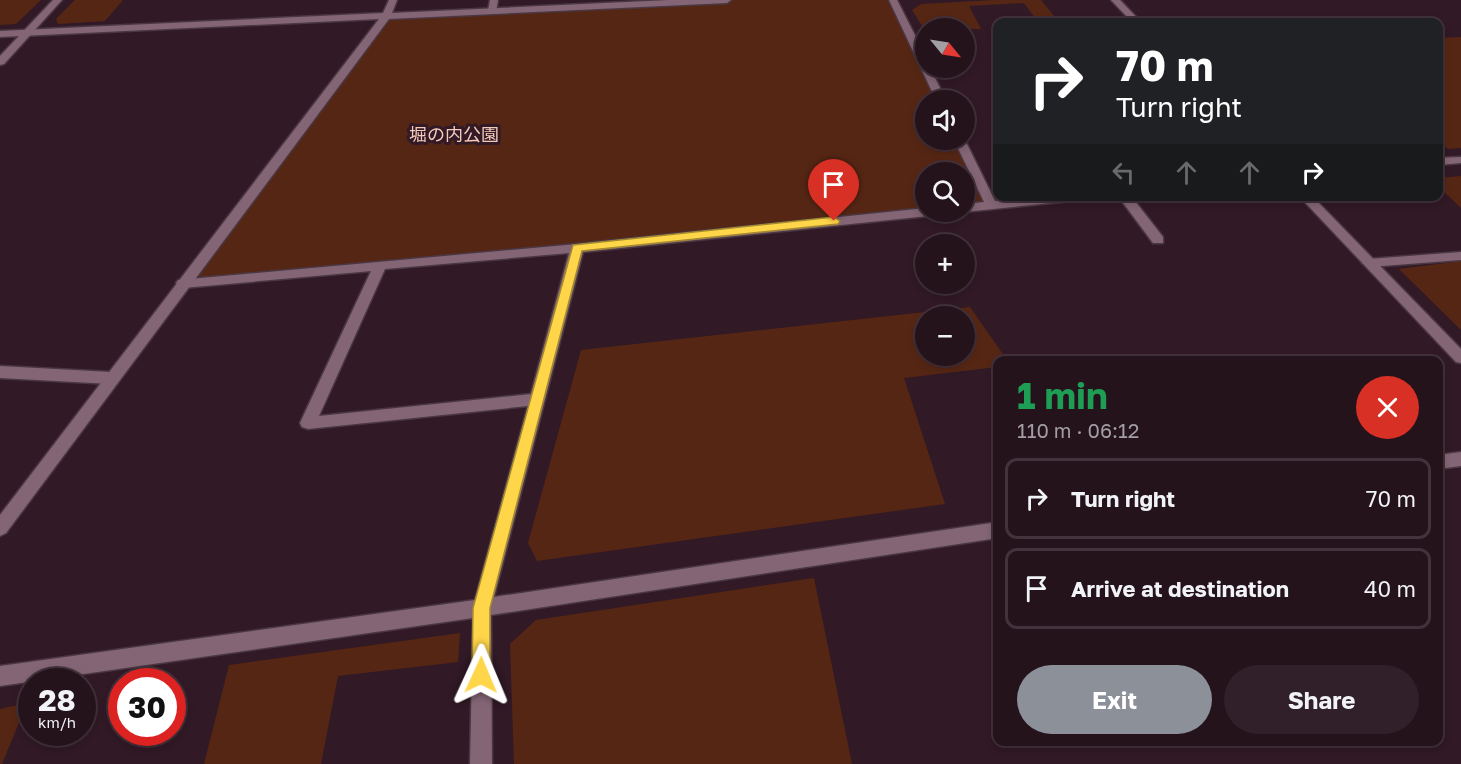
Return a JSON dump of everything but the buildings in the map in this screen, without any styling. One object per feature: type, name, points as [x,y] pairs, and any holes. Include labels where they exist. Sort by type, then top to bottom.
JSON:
[{"type":"street","points":[[0,62],[58,0]]},
{"type":"street","points":[[0,528],[387,15],[393,0]]},
{"type":"street","points":[[493,10],[494,0]]},
{"type":"street","points":[[0,34],[639,2],[727,0]]},
{"type":"street","points":[[893,0],[936,90]]},
{"type":"street","points":[[1115,0],[1133,18]]},
{"type":"street","points":[[965,150],[991,205]]},
{"type":"street","points":[[1443,162],[1461,160]]},
{"type":"street","points":[[975,207],[1031,201]]},
{"type":"street","points":[[1128,201],[1158,240]]},
{"type":"street","points":[[1310,201],[1461,358]]},
{"type":"street","points":[[183,283],[577,248],[915,213]]},
{"type":"street","points":[[481,764],[482,608],[577,248]]},
{"type":"street","points":[[1369,263],[1461,256]]},
{"type":"street","points":[[381,264],[308,423],[539,399]]},
{"type":"street","points":[[0,372],[111,378]]},
{"type":"street","points":[[1443,461],[1461,459]]},
{"type":"street","points":[[0,676],[482,608],[993,531]]},
{"type":"green space","points":[[0,0],[41,0],[16,24],[0,25]]},
{"type":"green space","points":[[75,0],[123,0],[105,21],[58,24],[56,19]]},
{"type":"green space","name":"堀の内公園","points":[[727,0],[893,0],[915,46],[915,78],[930,78],[936,90],[915,90],[915,150],[965,150],[970,162],[915,162],[915,213],[577,248],[183,283],[387,15]]},
{"type":"green space","points":[[1041,0],[1056,18],[1035,18],[1024,3],[969,6],[981,29],[975,29],[975,18],[917,18],[912,10],[921,4]]},
{"type":"green space","points":[[1461,37],[1461,148],[1448,149],[1443,145],[1443,38]]},
{"type":"green space","name":"堀の内公園","points":[[975,171],[991,205],[975,207]]},
{"type":"green space","points":[[1461,176],[1461,208],[1443,191],[1443,178]]},
{"type":"green space","points":[[1461,261],[1461,330],[1399,269]]},
{"type":"green space","points":[[915,313],[915,366],[975,366],[975,314],[1004,356],[993,356],[993,367],[904,378],[945,504],[537,561],[528,543],[581,350]]},
{"type":"green space","points":[[814,578],[852,764],[514,764],[510,644],[536,620]]},
{"type":"green space","points":[[460,633],[458,662],[338,676],[321,764],[204,764],[229,665]]},
{"type":"green space","points":[[18,705],[18,725],[2,764],[0,764],[0,709]]},
{"type":"route","points":[[481,675],[482,608],[577,248],[834,221]]}]
